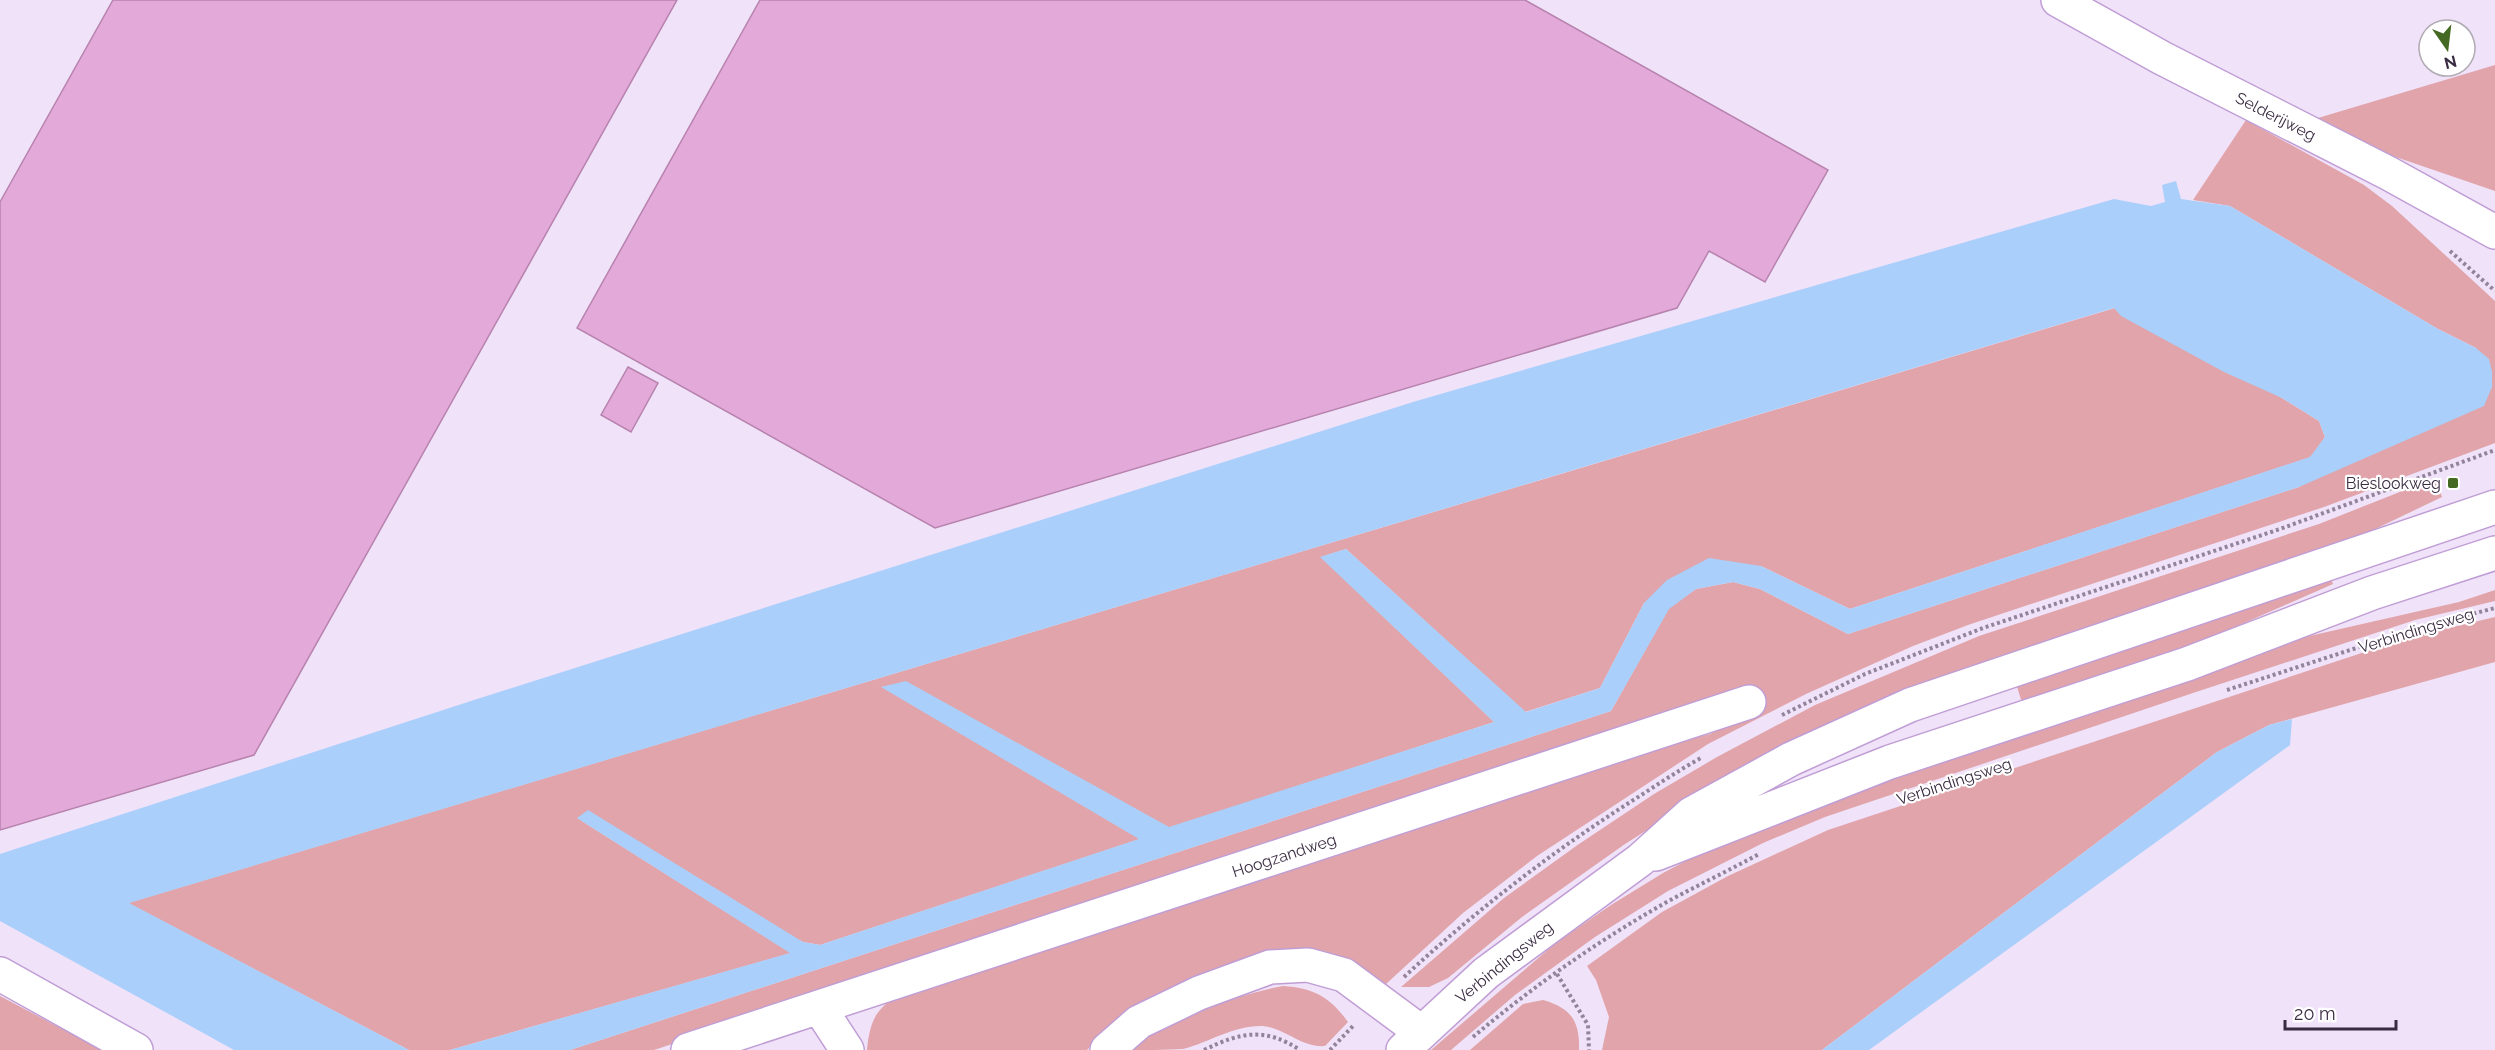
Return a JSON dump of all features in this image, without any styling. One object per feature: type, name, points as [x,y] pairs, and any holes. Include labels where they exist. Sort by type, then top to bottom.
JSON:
[{"type":"street","name":"Selderijweg","points":[[2058,0],[2162,58],[2388,173],[2495,232]]},
{"type":"street","name":"Verbindingsweg","points":[[1412,1041],[1486,973],[1640,860],[1691,814],[1791,759],[1910,705],[2495,507]]},
{"type":"street","name":"Verbindingsweg","points":[[1640,860],[1890,762],[2187,664],[2343,603],[2495,553]]},
{"type":"street","name":"Hoogzandweg","points":[[688,1050],[1749,702]]},
{"type":"street","points":[[1107,1050],[1139,1022],[1199,993],[1270,967],[1308,965],[1344,975],[1379,1000],[1412,1041]]},
{"type":"street","points":[[0,974],[136,1050]]},
{"type":"street","points":[[819,1007],[847,1050]]},
{"type":"path","name":"Verbindingsweg","points":[[2219,692],[2418,628],[2495,608]]},
{"type":"path","points":[[1466,1044],[1510,1006],[1665,903],[1770,849]]},
{"type":"path","points":[[1330,1050],[1379,1000],[1455,930],[1529,872]]},
{"type":"path","points":[[1557,974],[1588,1025],[1589,1050]]},
{"type":"path","points":[[1204,1050],[1255,1033],[1283,1038],[1300,1050]]},
{"type":"shaded area","points":[[2495,65],[2495,191],[2387,154],[2318,118],[2452,78],[2477,78],[2477,70]]},
{"type":"shaded area","points":[[2246,120],[2364,185],[2392,206],[2495,301],[2495,443],[2324,507],[1968,625],[1913,646],[1806,694],[1708,744],[1537,856],[1463,913],[1385,985],[1332,954],[1310,950],[1244,961],[1159,993],[1109,1026],[1087,1050],[867,1050],[872,1024],[881,1009],[918,983],[1592,764],[1710,734],[1753,713],[1385,809],[654,1050],[570,1050],[1611,711],[1669,608],[1696,589],[1733,582],[1760,589],[1848,634],[2299,487],[2476,348],[2438,329],[2230,206],[2193,200]]},
{"type":"shaded area","points":[[2115,308],[2282,398],[2319,421],[2325,437],[2311,457],[1850,609],[1761,566],[1644,603],[1600,688],[1525,712],[1346,549],[1321,557],[1494,722],[1169,828],[906,682],[882,687],[1140,839],[820,945],[803,942],[577,818],[791,953],[450,1050],[409,1050],[128,903]]},
{"type":"shaded area","points":[[2435,478],[2442,497],[2344,544],[1687,805],[1625,844],[1522,917],[1448,978],[1429,987],[1401,987],[1504,898],[1579,844],[1654,794],[1717,757],[1815,705],[1979,636],[2319,524]]},
{"type":"shaded area","points":[[2329,574],[2333,584],[2144,667],[2023,706],[2014,677]]},
{"type":"shaded area","points":[[2495,590],[2495,601],[2415,620],[2196,692],[1825,817],[1763,843],[1668,891],[1595,937],[1515,995],[1451,1050],[1431,1050],[1557,942],[1663,873],[1754,825],[2067,715],[2305,637],[2459,602]]},
{"type":"shaded area","points":[[2495,617],[2495,662],[2269,725],[2217,752],[1822,1050],[1602,1050],[1609,1017],[1596,980],[1587,966],[1662,912],[1728,876],[1828,830],[2407,638]]},
{"type":"shaded area","points":[[1283,986],[1304,989],[1320,995],[1335,1006],[1348,1022],[1325,1046],[1309,1044],[1279,1030],[1252,1026],[1183,1049],[1127,1050],[1161,1029],[1202,1010],[1244,995]]},
{"type":"shaded area","points":[[0,996],[102,1050],[0,1050]]},
{"type":"shaded area","points":[[1543,1000],[1561,1007],[1572,1017],[1578,1031],[1579,1050],[1470,1050],[1523,1004]]},
{"type":"water","points":[[2176,181],[2181,199],[2230,206],[2438,329],[2476,348],[2489,359],[2492,372],[2492,387],[2484,406],[2299,487],[1848,634],[1760,589],[1733,582],[1696,589],[1669,609],[1611,711],[570,1050],[450,1050],[790,953],[577,818],[588,810],[803,942],[820,945],[1139,839],[881,687],[906,681],[1169,827],[1494,722],[1320,557],[1346,549],[1526,712],[1600,688],[1644,603],[1667,580],[1709,558],[1761,566],[1850,609],[2310,457],[2325,437],[2319,421],[2282,398],[2224,372],[2121,316],[2114,308],[129,903],[409,1050],[234,1050],[0,921],[0,854],[474,700],[1413,402],[2114,199],[2151,206],[2165,202],[2162,185]]},
{"type":"water","points":[[2292,719],[2290,745],[1869,1050],[1822,1050],[2217,752],[2269,725]]},
{"type":"building","points":[[113,0],[677,0],[254,755],[0,830],[0,202]]},
{"type":"building","points":[[760,0],[1525,0],[1828,170],[1765,282],[1709,251],[1677,308],[935,528],[577,328]]},
{"type":"building","points":[[628,367],[658,383],[631,432],[601,415]]},
{"type":"place","name":"Bieslookweg","points":[[2453,483]]}]
